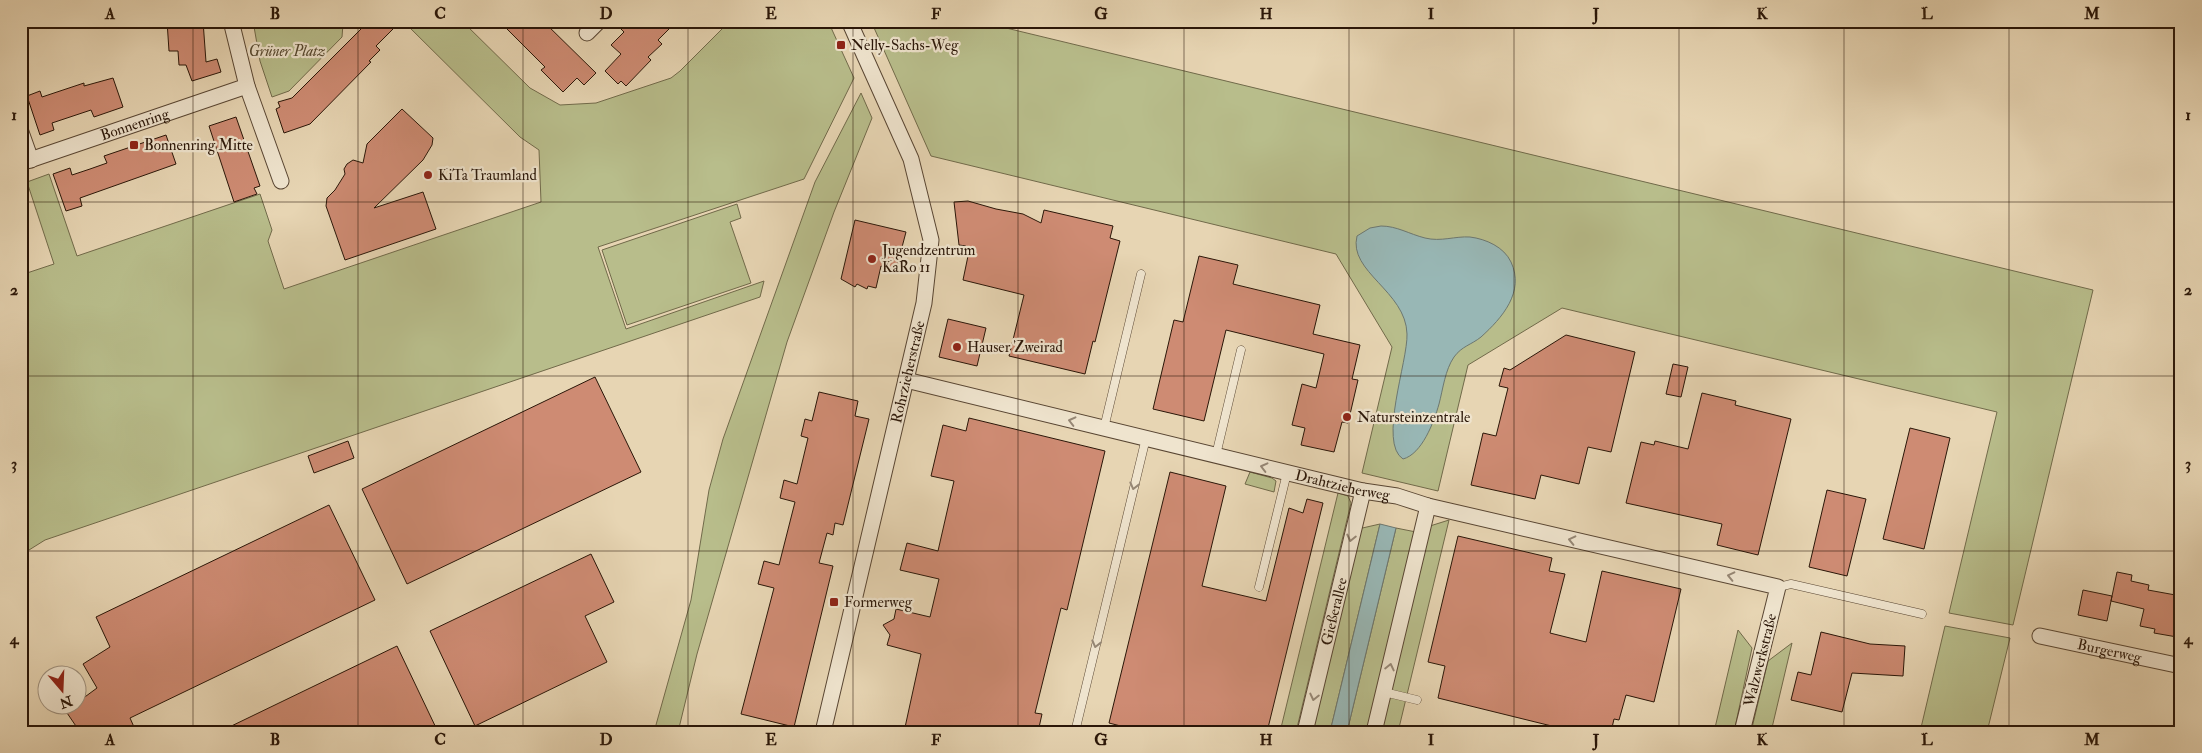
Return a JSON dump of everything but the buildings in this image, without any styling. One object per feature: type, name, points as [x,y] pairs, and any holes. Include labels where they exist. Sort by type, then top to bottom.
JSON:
[{"type":"street","points":[[231,21],[247,86],[281,181]]},
{"type":"street","points":[[587,33],[599,21]]},
{"type":"street","name":"Rohrzieherstraße","points":[[823,732],[924,303],[932,240],[911,159],[849,21]]},
{"type":"street","name":"Bonnenring","points":[[26,162],[247,86]]},
{"type":"street","points":[[21,132],[26,162]]},
{"type":"street","name":"Drahtzieherweg","points":[[906,380],[1287,473],[1363,491],[1397,496],[1428,506],[1778,587]]},
{"type":"street","name":"Gießerallee","points":[[1305,732],[1363,491]]},
{"type":"street","points":[[1374,732],[1428,506]]},
{"type":"street","name":"Walzwerkstraße","points":[[1742,732],[1778,587]]},
{"type":"street","name":"Burgerweg","points":[[2040,636],[2181,666]]},
{"type":"lane","points":[[1104,428],[1141,274]]},
{"type":"lane","points":[[1216,455],[1241,350]]},
{"type":"lane","points":[[1075,732],[1146,438]]},
{"type":"lane","points":[[1260,587],[1287,473]]},
{"type":"lane","points":[[1778,587],[1791,584],[1922,614]]},
{"type":"lane","points":[[1384,692],[1417,700]]},
{"type":"green space","name":"Grüner Platz","points":[[253,21],[346,21],[343,24],[342,37],[289,91],[272,97],[260,61]]},
{"type":"green space","points":[[403,21],[462,21],[530,88],[560,105],[596,103],[671,78],[730,21],[828,21],[854,78],[804,179],[598,247],[626,329],[764,281],[760,297],[45,540],[21,555],[21,275],[54,264],[27,182],[49,174],[77,256],[260,194],[272,230],[268,241],[284,289],[541,202],[539,150],[520,137]]},
{"type":"green space","points":[[871,21],[977,21],[2093,290],[2013,625],[1949,613],[1997,412],[1562,308],[1468,365],[1438,491],[1362,473],[1392,347],[1336,254],[931,156]]},
{"type":"green space","points":[[861,93],[872,118],[834,212],[787,342],[697,654],[678,732],[654,732],[691,600],[709,490],[723,439],[815,182]]},
{"type":"green space","points":[[737,204],[741,218],[730,222],[751,283],[627,325],[602,250]]},
{"type":"green space","points":[[1250,472],[1272,478],[1276,481],[1274,492],[1245,484]]},
{"type":"green space","points":[[1338,493],[1348,496],[1351,503],[1296,732],[1280,732]]},
{"type":"green space","points":[[1449,520],[1398,732],[1380,732],[1430,526]]},
{"type":"green space","points":[[1380,524],[1330,732],[1309,732],[1358,529]]},
{"type":"green space","points":[[1396,528],[1416,532],[1369,732],[1347,732]]},
{"type":"green space","points":[[1945,626],[2010,638],[1987,732],[1920,732]]},
{"type":"green space","points":[[1738,630],[1752,648],[1734,732],[1714,732]]},
{"type":"green space","points":[[1792,643],[1771,732],[1751,732],[1768,661]]},
{"type":"water","points":[[1392,227],[1431,239],[1470,237],[1482,240],[1504,252],[1511,262],[1515,273],[1515,284],[1509,304],[1489,330],[1460,350],[1454,357],[1446,374],[1437,411],[1426,436],[1416,451],[1403,459],[1396,450],[1393,437],[1396,401],[1406,346],[1407,334],[1404,319],[1398,306],[1361,260],[1357,249],[1357,236],[1370,228]]},
{"type":"water","points":[[1380,524],[1396,528],[1347,732],[1330,732]]},
{"type":"place","name":"Nelly-Sachs-Weg","points":[[841,45]]},
{"type":"place","name":"Bonnenring Mitte","points":[[134,145]]},
{"type":"place","name":"KiTa Traumland","points":[[428,175]]},
{"type":"place","name":"Jugendzentrum KaRo 11","points":[[872,259]]},
{"type":"place","name":"Hauser Zweirad","points":[[957,347]]},
{"type":"place","name":"Natursteinzentrale","points":[[1347,417]]},
{"type":"place","name":"Formerweg","points":[[834,602]]}]
